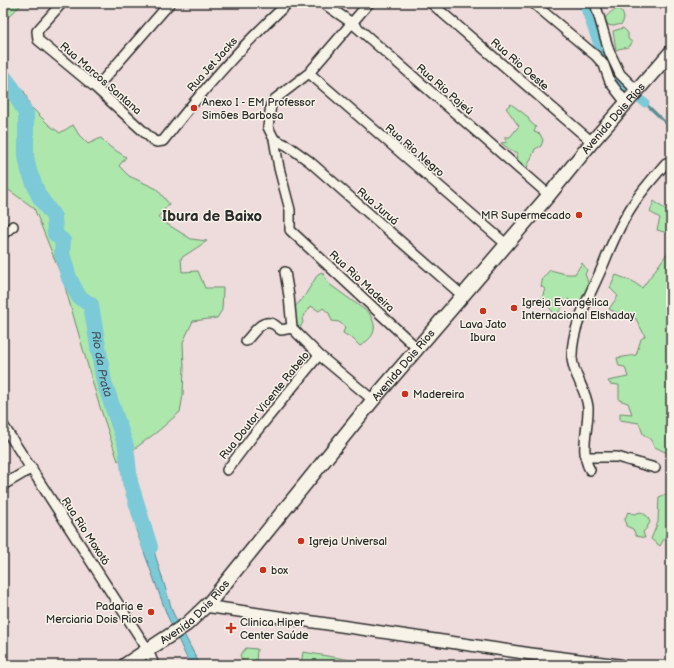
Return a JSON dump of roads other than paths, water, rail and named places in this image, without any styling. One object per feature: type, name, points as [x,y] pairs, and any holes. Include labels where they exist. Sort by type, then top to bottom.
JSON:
[{"type":"main road","name":"Avenida Dois Rios","points":[[125,665],[177,630],[205,606],[373,400],[549,195],[592,142],[670,57]]},
{"type":"street","name":"Rua Marcos Santana","points":[[62,3],[40,28],[37,34],[38,40],[96,88],[154,141],[157,142]]},
{"type":"street","points":[[96,88],[170,3]]},
{"type":"street","name":"Rua Jet Jacks","points":[[157,142],[163,141],[223,68],[288,3]]},
{"type":"street","name":"Rua Rio Pajeú","points":[[323,3],[352,24],[549,195]]},
{"type":"street","points":[[274,139],[268,127],[271,105],[278,96],[308,73],[369,3]]},
{"type":"street","name":"Rua Rio Oeste","points":[[431,3],[592,142]]},
{"type":"street","points":[[533,3],[596,56],[604,65],[610,82],[627,104]]},
{"type":"street","points":[[595,3],[609,51],[620,74],[638,92]]},
{"type":"street","name":"Rua Rio Negro","points":[[308,73],[506,244]]},
{"type":"street","name":"Rua Rio Madeira","points":[[274,139],[279,168],[291,214],[290,230],[418,349]]},
{"type":"street","name":"Rua Juruá","points":[[274,139],[288,146],[309,161],[463,296]]},
{"type":"street","points":[[590,470],[585,457],[588,428],[587,404],[573,364],[572,350],[575,335],[586,304],[627,213],[643,190],[666,163]]},
{"type":"street","points":[[3,234],[14,226]]},
{"type":"street","points":[[285,272],[292,328],[319,355],[373,400]]},
{"type":"street","points":[[246,340],[265,322],[274,324],[281,330],[292,328]]},
{"type":"street","name":"Rua Doutor Vicente Rabelo","points":[[227,470],[319,355]]},
{"type":"street","name":"Rua Rio Moxotó","points":[[3,425],[148,650],[154,665]]},
{"type":"street","points":[[585,457],[614,457],[655,468]]},
{"type":"street","points":[[3,485],[32,468]]},
{"type":"street","points":[[205,606],[523,653],[619,665]]},
{"type":"water","points":[[146,525],[173,613],[200,665],[190,665],[167,615],[136,530]]},
{"type":"waterway","name":"Rio da Prata","points":[[583,3],[608,73],[628,90]]},
{"type":"waterway","name":"Rio da Prata","points":[[3,76],[13,89],[26,114],[26,156],[29,171],[39,196],[54,217],[55,234],[63,241],[62,253],[69,278],[79,297],[91,305],[104,382],[126,446],[130,482],[150,547]]},
{"type":"waterway","name":"Rio da Prata","points":[[641,100],[645,103]]},
{"type":"waterway","name":"Rio da Prata","points":[[645,103],[671,128]]},
{"type":"place","name":"Anexo I - EM Professor Simões Barbosa","points":[[194,108]]},
{"type":"place","name":"MR Supermecado","points":[[579,215]]},
{"type":"place","name":"Igreja Evangélica Internacional Elshaday","points":[[514,308]]},
{"type":"place","name":"Lava Jato Ibura","points":[[483,311]]},
{"type":"place","name":"Madereira","points":[[405,394]]},
{"type":"place","name":"Igreja Universal","points":[[301,541]]},
{"type":"place","name":"box","points":[[263,570]]},
{"type":"place","name":"Padaria e Merciaria Dois Rios","points":[[151,612]]},
{"type":"place","name":"Clinica Hiper Center Saúde","points":[[231,628]]},
{"type":"district","name":"Ibura de Baixo","points":[[212,216]]}]
